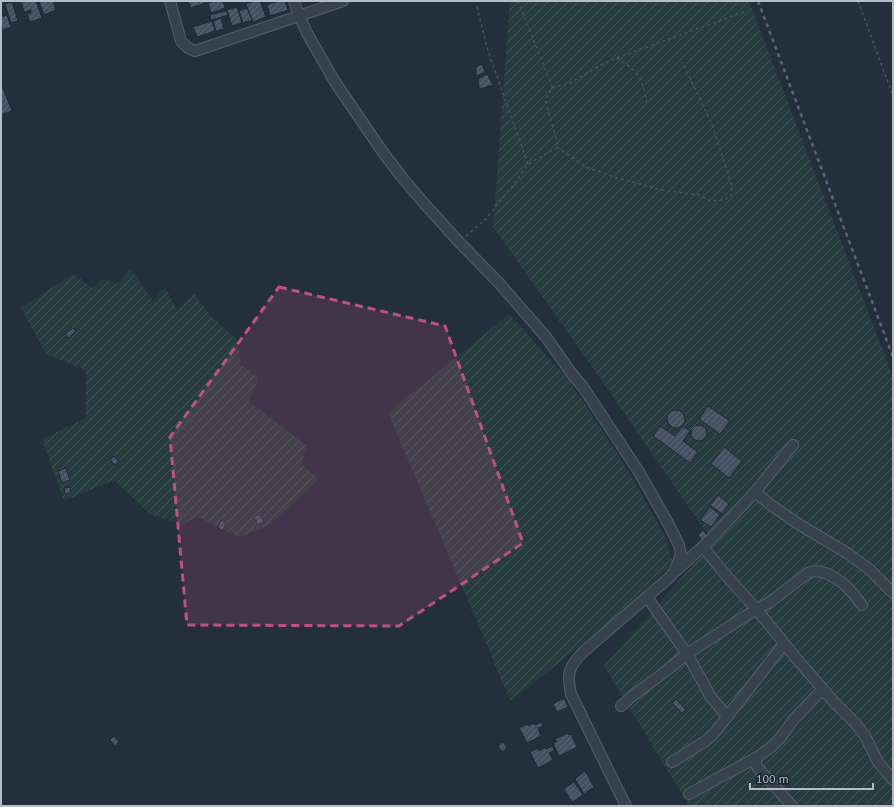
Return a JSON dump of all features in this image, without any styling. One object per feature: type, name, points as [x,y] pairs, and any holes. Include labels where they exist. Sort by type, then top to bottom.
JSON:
[{"type":"street","points":[[170,1],[180,41],[188,48],[195,51],[343,1]]},
{"type":"street","points":[[294,1],[307,33],[335,82],[382,152],[459,242],[499,283],[546,338],[583,387],[631,460],[668,523],[679,545],[681,555],[674,572]]},
{"type":"street","points":[[626,806],[571,694],[568,680],[573,663],[582,653],[703,547],[755,492],[793,445]]},
{"type":"street","points":[[755,492],[800,525],[834,545],[869,569],[893,593]]},
{"type":"street","points":[[703,547],[784,644],[857,725],[865,736],[878,762],[893,780]]},
{"type":"street","points":[[621,706],[687,654],[770,602],[808,573],[824,573],[837,579],[848,588],[862,605]]},
{"type":"street","points":[[647,597],[687,654],[710,696],[727,716]]},
{"type":"street","points":[[672,762],[707,740],[716,731],[784,644]]},
{"type":"street","points":[[689,794],[756,758],[771,747],[781,737],[794,719],[823,689]]},
{"type":"street","points":[[756,758],[758,768],[792,806]]},
{"type":"path","points":[[518,1],[552,88]]},
{"type":"path","points":[[858,1],[893,96]]},
{"type":"path","points":[[477,7],[488,51],[528,164]]},
{"type":"path","points":[[557,147],[558,143],[546,103],[546,98],[552,88],[570,83],[601,65],[617,58],[746,11]]},
{"type":"path","points":[[617,58],[632,68],[639,76],[644,89],[647,104]]},
{"type":"path","points":[[557,147],[586,167],[617,178],[662,190],[700,195],[710,201],[724,200],[732,196],[732,187],[712,124],[682,62]]},
{"type":"path","points":[[459,242],[488,218],[528,164],[557,147]]},
{"type":"highlighted area","points":[[279,287],[445,326],[523,543],[399,626],[187,625],[170,437]]},
{"type":"green space","points":[[510,1],[749,1],[893,377],[893,806],[689,806],[604,666],[713,542],[493,227]]},
{"type":"green space","points":[[131,269],[153,301],[165,287],[177,310],[194,294],[211,316],[237,340],[241,365],[259,378],[249,401],[307,446],[301,464],[319,479],[267,526],[240,537],[197,517],[182,525],[150,514],[114,480],[64,501],[42,439],[86,418],[86,370],[46,354],[21,308],[73,274],[93,288],[102,279],[118,283]]},
{"type":"green space","points":[[509,314],[569,380],[626,467],[664,534],[673,563],[630,606],[511,701],[388,413]]},
{"type":"building","points":[[21,1],[36,1],[42,18],[30,22],[27,14],[31,13],[31,10],[24,12]]},
{"type":"building","points":[[39,1],[53,1],[56,10],[44,15]]},
{"type":"building","points":[[188,1],[210,1],[191,8]]},
{"type":"building","points":[[223,1],[225,8],[211,13],[208,3]]},
{"type":"building","points":[[254,1],[260,1],[266,17],[253,22],[246,4]]},
{"type":"building","points":[[278,1],[285,1],[288,10],[270,16],[267,5]]},
{"type":"building","points":[[12,2],[18,21],[11,23],[5,4]]},
{"type":"building","points":[[237,7],[242,23],[232,26],[227,10]]},
{"type":"building","points":[[247,8],[252,20],[243,23],[239,11]]},
{"type":"building","points":[[226,11],[228,15],[211,20],[210,15]]},
{"type":"building","points":[[7,15],[11,27],[3,30],[1,25],[1,17]]},
{"type":"building","points":[[221,18],[224,29],[216,31],[213,21]]},
{"type":"building","points":[[212,21],[215,31],[197,37],[193,27]]},
{"type":"building","points":[[482,64],[485,72],[476,76],[476,67]]},
{"type":"building","points":[[487,74],[493,85],[479,89],[478,79]]},
{"type":"building","points":[[1,83],[12,111],[1,115]]},
{"type":"building","points":[[73,328],[76,331],[69,338],[65,335]]},
{"type":"building","points":[[708,406],[730,421],[720,434],[699,419]]},
{"type":"building","points":[[676,410],[682,413],[685,419],[682,425],[676,428],[670,425],[667,419],[670,413]]},
{"type":"building","points":[[699,425],[705,427],[707,433],[705,439],[699,441],[693,439],[691,433],[693,427]]},
{"type":"building","points":[[660,426],[675,436],[683,426],[690,431],[683,441],[698,452],[690,463],[653,436]]},
{"type":"building","points":[[724,447],[742,461],[729,478],[711,464]]},
{"type":"building","points":[[114,456],[119,462],[115,465],[110,460]]},
{"type":"building","points":[[66,468],[70,480],[62,483],[58,471]]},
{"type":"building","points":[[70,487],[71,493],[65,494],[64,488]]},
{"type":"building","points":[[718,495],[729,504],[722,514],[710,505]]},
{"type":"building","points":[[710,507],[720,515],[711,527],[700,520]]},
{"type":"building","points":[[260,514],[264,522],[258,525],[254,517]]},
{"type":"building","points":[[221,520],[226,523],[223,530],[218,528]]},
{"type":"building","points":[[703,530],[708,536],[703,541],[698,535]]},
{"type":"building","points":[[564,698],[568,707],[557,712],[553,704]]},
{"type":"building","points":[[676,699],[686,710],[682,713],[672,703]]},
{"type":"building","points":[[541,722],[543,726],[538,728],[541,736],[527,743],[519,728],[527,724],[528,726],[534,723],[535,725]]},
{"type":"building","points":[[568,733],[568,735],[571,734],[577,747],[559,756],[553,743],[557,741],[555,739]]},
{"type":"building","points":[[114,736],[119,742],[115,746],[110,740]]},
{"type":"building","points":[[503,742],[507,748],[502,752],[498,746]]},
{"type":"building","points":[[552,746],[554,750],[549,753],[553,760],[538,768],[530,752],[538,748],[539,751],[545,747],[546,749]]},
{"type":"building","points":[[585,771],[594,787],[584,794],[575,779]]},
{"type":"building","points":[[574,782],[583,795],[572,802],[564,789]]},
{"type":"railway","points":[[758,1],[893,357]]}]
